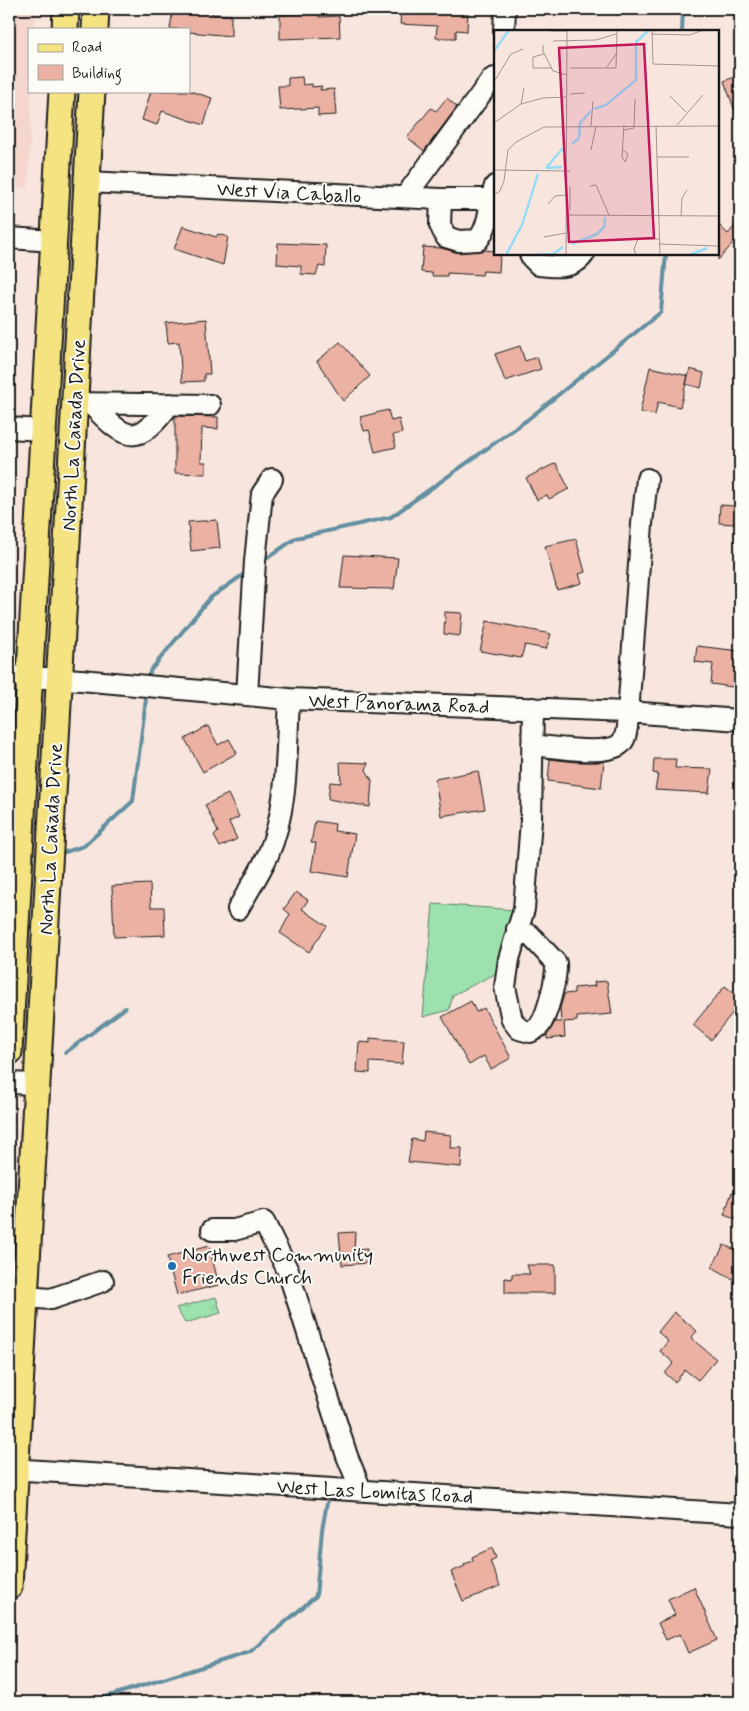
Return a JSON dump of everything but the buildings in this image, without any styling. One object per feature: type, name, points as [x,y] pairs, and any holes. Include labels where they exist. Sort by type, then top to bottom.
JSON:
[{"type":"main road","points":[[65,28],[66,9]]},
{"type":"main road","points":[[95,28],[96,9]]},
{"type":"main road","name":"North La Cañada Drive","points":[[9,1052],[19,676],[42,430],[62,92]]},
{"type":"main road","name":"North La Cañada Drive","points":[[9,1586],[12,1469],[24,1297],[59,679],[83,404],[87,182],[92,92]]},
{"type":"street","points":[[504,30],[506,9]]},
{"type":"street","points":[[405,197],[494,78]]},
{"type":"street","name":"West Via Caballo","points":[[87,182],[441,200],[494,195]]},
{"type":"street","points":[[441,200],[440,226],[446,237],[468,241],[478,240],[484,232],[494,195]]},
{"type":"street","points":[[9,238],[54,241]]},
{"type":"street","points":[[530,255],[539,265],[564,267],[580,260],[583,255]]},
{"type":"street","points":[[83,404],[210,406]]},
{"type":"street","points":[[83,404],[125,434],[132,435],[146,431],[157,421],[170,404]]},
{"type":"street","points":[[9,428],[42,430]]},
{"type":"street","points":[[247,694],[255,561],[262,494],[272,479]]},
{"type":"street","points":[[532,745],[596,750],[608,749],[624,740],[627,728],[647,479]]},
{"type":"street","name":"West Panorama Road","points":[[19,676],[289,699],[627,712],[740,720]]},
{"type":"street","points":[[238,909],[268,854],[278,822],[284,784],[289,699]]},
{"type":"street","points":[[517,929],[524,909],[531,821],[533,708]]},
{"type":"street","points":[[9,1083],[36,1084]]},
{"type":"street","points":[[212,1230],[234,1230],[264,1222],[288,1271],[347,1456],[352,1490]]},
{"type":"street","points":[[24,1297],[51,1299],[103,1281]]},
{"type":"street","name":"West Las Lomitas Road","points":[[12,1469],[740,1514]]},
{"type":"shaded area","points":[[9,9],[35,9],[34,28],[28,28],[28,92],[32,92],[28,188],[9,187]]},
{"type":"green space","points":[[433,904],[516,910],[495,974],[453,995],[449,1010],[423,1017]]},
{"type":"green space","points":[[216,1297],[221,1313],[185,1323],[176,1308]]},
{"type":"waterway","points":[[682,30],[683,9]]},
{"type":"waterway","points":[[263,561],[296,538],[391,517],[527,420],[661,312],[666,255]]},
{"type":"waterway","points":[[149,679],[150,671],[210,598],[247,572]]},
{"type":"waterway","points":[[65,852],[84,846],[133,801],[147,691]]},
{"type":"waterway","points":[[65,1053],[125,1008]]},
{"type":"waterway","points":[[90,1702],[250,1652],[316,1596],[322,1530],[327,1503]]},
{"type":"place","name":"Northwest Community Friends Church","points":[[172,1266]]}]
